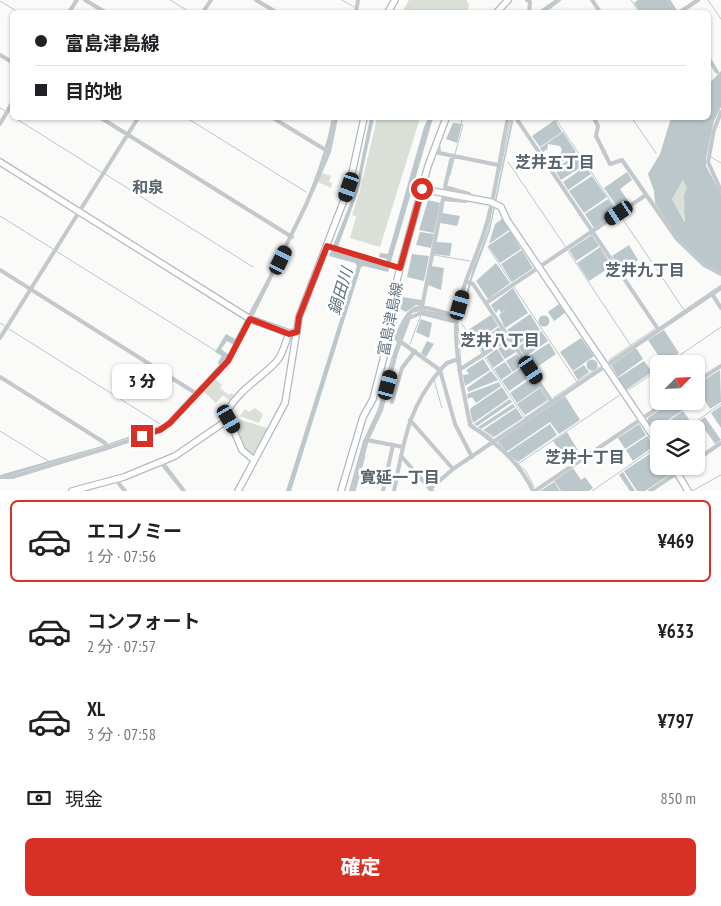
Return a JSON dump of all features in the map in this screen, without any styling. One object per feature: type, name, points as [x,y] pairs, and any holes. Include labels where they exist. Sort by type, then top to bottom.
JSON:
[{"type":"street","points":[[85,0],[102,10]]},
{"type":"street","points":[[256,0],[273,10]]},
{"type":"street","points":[[499,10],[508,0]]},
{"type":"street","points":[[544,10],[558,0]]},
{"type":"street","points":[[668,0],[676,10]]},
{"type":"street","points":[[681,10],[698,0]]},
{"type":"street","points":[[711,63],[717,72]]},
{"type":"street","points":[[0,124],[10,106]]},
{"type":"street","points":[[721,112],[714,130],[708,162],[721,191]]},
{"type":"street","points":[[104,120],[290,236]]},
{"type":"street","points":[[0,338],[137,120]]},
{"type":"street","points":[[276,120],[327,151]]},
{"type":"street","points":[[0,477],[12,477],[163,428],[228,361],[290,236],[327,151],[335,120]]},
{"type":"street","points":[[238,491],[285,403],[299,317],[329,247],[349,187],[364,120]]},
{"type":"street","name":"富島津島線","points":[[341,491],[360,424],[373,399],[382,358],[390,333],[394,293],[400,268],[436,141],[445,120]]},
{"type":"street","points":[[508,120],[498,165],[493,203],[485,230],[470,265],[457,318],[458,359],[470,425],[494,441],[524,473],[534,491],[655,410]]},
{"type":"street","points":[[518,120],[658,329]]},
{"type":"street","points":[[595,120],[597,123],[596,136],[610,164],[622,160],[646,195],[651,199],[657,212],[677,239],[704,266],[721,274]]},
{"type":"street","points":[[436,141],[439,153],[498,165]]},
{"type":"street","points":[[452,156],[445,187],[469,194],[468,198]]},
{"type":"street","points":[[0,162],[248,318],[289,334],[297,332]]},
{"type":"street","points":[[422,189],[493,203],[504,210],[507,220],[650,431]]},
{"type":"street","points":[[486,303],[646,195]]},
{"type":"street","points":[[422,308],[443,199],[466,201],[468,198]]},
{"type":"street","points":[[329,247],[400,268]]},
{"type":"street","points":[[0,270],[195,393]]},
{"type":"street","points":[[467,282],[472,283],[552,402]]},
{"type":"street","points":[[401,456],[431,490],[453,469],[721,288]]},
{"type":"street","points":[[394,293],[397,338]]},
{"type":"street","points":[[712,294],[721,308]]},
{"type":"street","points":[[353,491],[367,440],[381,410],[397,338],[408,313],[422,308],[457,318]]},
{"type":"street","points":[[382,358],[409,318],[415,314],[421,312],[457,318]]},
{"type":"street","points":[[254,460],[242,450],[228,412],[250,382],[280,357],[289,334]]},
{"type":"street","points":[[397,338],[440,370],[455,424],[472,457]]},
{"type":"street","points":[[460,370],[509,338]]},
{"type":"street","points":[[392,402],[400,371],[415,351]]},
{"type":"street","points":[[394,491],[410,420],[422,394],[447,363],[458,359]]},
{"type":"street","points":[[705,376],[721,366]]},
{"type":"street","points":[[0,377],[106,446]]},
{"type":"street","points":[[72,491],[115,479],[161,461],[187,449],[229,419]]},
{"type":"street","points":[[410,420],[453,469]]},
{"type":"street","points":[[367,440],[403,447]]},
{"type":"street","points":[[705,454],[721,443]]},
{"type":"street","points":[[383,491],[393,445]]},
{"type":"street","points":[[161,461],[184,491]]},
{"type":"street","points":[[650,491],[674,475]]},
{"type":"street","points":[[678,475],[688,491]]},
{"type":"street","points":[[115,479],[125,491]]},
{"type":"shaded area","points":[[409,0],[466,0],[469,5],[468,10],[403,10]]},
{"type":"shaded area","points":[[638,0],[666,0],[673,10],[639,10],[634,3]]},
{"type":"shaded area","points":[[721,71],[721,107],[714,121],[706,166],[721,194],[721,272],[707,266],[678,238],[655,203],[654,191],[648,174],[660,154],[670,120],[711,120],[711,82]],"holes":[[[683,180],[687,188],[684,195],[685,222],[672,199]]]},
{"type":"shaded area","points":[[332,120],[332,133],[324,159],[294,228],[276,265],[234,345],[227,341],[221,349],[229,355],[227,360],[163,426],[106,446],[11,475],[0,475],[105,445],[164,424],[219,365],[218,362],[222,356],[215,352],[226,334],[235,339],[292,232],[316,176]]},
{"type":"shaded area","points":[[370,120],[374,120],[358,192],[336,252],[385,266],[387,259],[379,257],[380,253],[388,254],[424,127],[427,120],[432,120],[388,272],[364,266],[361,267],[291,491],[286,491],[357,266],[355,263],[329,256],[355,191]]},
{"type":"shaded area","points":[[377,120],[419,120],[380,247],[350,238],[356,217],[358,217],[352,215],[360,191]]},
{"type":"shaded area","points":[[512,120],[490,231],[472,279],[462,321],[421,311],[412,313],[407,319],[392,360],[379,411],[362,452],[351,491],[349,491],[363,441],[378,409],[391,359],[406,316],[419,309],[460,317],[473,268],[489,229]]},
{"type":"shaded area","points":[[555,120],[562,132],[540,147],[532,136]]},
{"type":"shaded area","points":[[453,123],[462,124],[457,143],[446,139]]},
{"type":"shaded area","points":[[563,132],[576,152],[560,163],[558,160],[562,150],[560,146],[548,144],[547,151],[546,149],[543,153],[540,148]]},
{"type":"shaded area","points":[[577,154],[584,165],[561,180],[556,172],[558,167]]},
{"type":"shaded area","points":[[586,166],[591,174],[568,190],[563,182]]},
{"type":"shaded area","points":[[627,172],[632,180],[620,189],[630,204],[620,211],[604,188]]},
{"type":"shaded area","points":[[322,173],[331,176],[329,182],[332,183],[331,188],[318,182]]},
{"type":"shaded area","points":[[592,176],[607,197],[584,213],[569,191]]},
{"type":"shaded area","points":[[683,180],[687,188],[684,195],[686,222],[672,199]]},
{"type":"shaded area","points":[[608,199],[617,212],[594,228],[585,214]]},
{"type":"shaded area","points":[[428,200],[440,203],[434,233],[419,230]]},
{"type":"shaded area","points":[[442,213],[460,216],[457,226],[440,223]]},
{"type":"shaded area","points":[[502,219],[509,230],[489,244],[495,224]]},
{"type":"shaded area","points":[[510,231],[521,249],[500,263],[488,246]]},
{"type":"shaded area","points":[[420,232],[434,234],[431,248],[416,245]]},
{"type":"shaded area","points":[[592,235],[599,246],[576,261],[569,250]]},
{"type":"shaded area","points":[[436,242],[452,243],[450,256],[433,254]]},
{"type":"shaded area","points":[[629,245],[638,260],[622,270],[612,256]]},
{"type":"shaded area","points":[[600,247],[612,266],[589,281],[577,263]]},
{"type":"shaded area","points":[[522,250],[533,268],[512,282],[501,264]]},
{"type":"shaded area","points":[[412,254],[429,256],[424,281],[407,277]]},
{"type":"shaded area","points":[[496,263],[510,283],[488,299],[476,281]]},
{"type":"shaded area","points":[[431,266],[444,268],[441,290],[428,285]]},
{"type":"shaded area","points":[[513,288],[528,313],[505,328],[499,315],[512,305],[501,313],[499,309],[496,313],[491,305]]},
{"type":"shaded area","points":[[403,297],[421,300],[421,306],[416,305],[406,312],[400,309]]},
{"type":"shaded area","points":[[559,304],[565,313],[554,321],[548,312]]},
{"type":"shaded area","points":[[530,314],[540,330],[517,345],[507,330]]},
{"type":"shaded area","points":[[491,315],[498,326],[476,341],[468,330]]},
{"type":"shaded area","points":[[544,315],[550,321],[544,327],[538,321]]},
{"type":"shaded area","points":[[421,319],[432,323],[429,338],[416,332]]},
{"type":"shaded area","points":[[499,327],[506,337],[502,340],[500,337],[497,339],[499,343],[494,345],[492,342],[488,346],[485,343],[482,345],[485,351],[483,353],[477,343]]},
{"type":"shaded area","points":[[664,330],[679,353],[676,355],[658,355],[648,340]]},
{"type":"shaded area","points":[[541,331],[548,341],[525,357],[518,347]]},
{"type":"shaded area","points":[[581,338],[594,356],[573,371],[560,352]]},
{"type":"shaded area","points":[[427,341],[434,344],[426,357],[421,353]]},
{"type":"shaded area","points":[[508,342],[516,352],[505,359],[498,349]]},
{"type":"shaded area","points":[[549,343],[556,354],[534,369],[526,358]]},
{"type":"shaded area","points":[[636,348],[643,359],[618,377],[611,365]]},
{"type":"shaded area","points":[[497,349],[504,360],[493,368],[486,357]]},
{"type":"shaded area","points":[[517,354],[524,364],[513,372],[506,361]]},
{"type":"shaded area","points":[[483,359],[490,370],[465,386],[463,375],[469,374],[466,370]]},
{"type":"shaded area","points":[[592,359],[598,365],[592,371],[586,365]]},
{"type":"shaded area","points":[[644,361],[650,369],[650,373],[626,390],[618,378]]},
{"type":"shaded area","points":[[505,362],[512,372],[501,380],[494,369]]},
{"type":"shaded area","points":[[525,365],[532,375],[509,391],[502,381]]},
{"type":"shaded area","points":[[584,365],[589,372],[578,380],[573,372]]},
{"type":"shaded area","points":[[720,370],[721,402],[710,409],[705,400],[705,379]]},
{"type":"shaded area","points":[[491,371],[498,380],[468,392],[467,388]]},
{"type":"shaded area","points":[[533,377],[540,387],[517,403],[510,393]]},
{"type":"shaded area","points":[[214,378],[222,385],[220,388],[229,395],[231,393],[236,397],[231,402],[223,395],[216,403],[202,390]]},
{"type":"shaded area","points":[[499,382],[501,386],[476,403],[472,397],[468,399],[467,394]]},
{"type":"shaded area","points":[[502,387],[509,398],[473,423],[471,408]]},
{"type":"shaded area","points":[[540,388],[548,400],[525,415],[517,404]]},
{"type":"shaded area","points":[[565,396],[580,420],[559,434],[550,422],[506,452],[498,441]]},
{"type":"shaded area","points":[[510,399],[512,402],[477,426],[474,424]]},
{"type":"shaded area","points":[[513,404],[515,407],[481,429],[478,427]]},
{"type":"shaded area","points":[[721,406],[721,428],[711,413]]},
{"type":"shaded area","points":[[255,408],[263,414],[259,423],[240,416],[245,409],[249,412]]},
{"type":"shaded area","points":[[516,408],[523,418],[494,437],[483,430]]},
{"type":"shaded area","points":[[659,410],[683,410],[668,420],[650,420],[650,426],[647,422],[648,418]]},
{"type":"shaded area","points":[[683,411],[690,420],[670,420]]},
{"type":"shaded area","points":[[705,417],[721,440],[715,444],[705,430],[705,420],[700,420]]},
{"type":"shaded area","points":[[240,420],[268,428],[253,454],[248,454],[234,424]]},
{"type":"shaded area","points":[[550,424],[557,435],[518,462],[507,453]]},
{"type":"shaded area","points":[[639,424],[646,435],[625,449],[618,438]]},
{"type":"shaded area","points":[[567,432],[582,457],[569,465],[553,441]]},
{"type":"shaded area","points":[[647,436],[650,440],[650,449],[633,461],[626,450]]},
{"type":"shaded area","points":[[650,454],[650,475],[669,475],[645,491],[637,491],[624,471]]},
{"type":"shaded area","points":[[573,468],[581,480],[585,477],[593,488],[589,491],[561,491],[554,481]]},
{"type":"shaded area","points":[[623,472],[635,491],[630,491],[619,475]]},
{"type":"shaded area","points":[[554,482],[560,491],[540,491]]},
{"type":"waterway","points":[[170,0],[187,10]]},
{"type":"waterway","points":[[342,0],[354,7]]},
{"type":"waterway","points":[[548,10],[561,0]]},
{"type":"waterway","points":[[631,0],[638,10]]},
{"type":"waterway","points":[[708,0],[721,19]]},
{"type":"waterway","points":[[0,1],[15,10]]},
{"type":"waterway","points":[[0,108],[5,111]]},
{"type":"waterway","points":[[18,120],[101,172]]},
{"type":"waterway","points":[[190,120],[306,192]]},
{"type":"waterway","points":[[455,154],[463,125],[461,123],[462,120]]},
{"type":"waterway","points":[[500,171],[511,120]]},
{"type":"waterway","points":[[556,120],[618,212]]},
{"type":"waterway","points":[[633,120],[656,153]]},
{"type":"waterway","points":[[711,157],[721,163]]},
{"type":"waterway","points":[[450,175],[454,159]]},
{"type":"waterway","points":[[508,162],[565,246]]},
{"type":"waterway","points":[[105,174],[253,267]]},
{"type":"waterway","points":[[481,246],[488,229],[492,209]]},
{"type":"waterway","points":[[620,215],[684,310]]},
{"type":"waterway","points":[[0,216],[53,249]]},
{"type":"waterway","points":[[488,247],[511,282]]},
{"type":"waterway","points":[[56,251],[216,351]]},
{"type":"waterway","points":[[568,251],[631,346]]},
{"type":"waterway","points":[[434,255],[470,261]]},
{"type":"waterway","points":[[660,327],[721,285]]},
{"type":"waterway","points":[[514,287],[577,382]]},
{"type":"waterway","points":[[410,344],[421,315]]},
{"type":"waterway","points":[[0,323],[5,326]]},
{"type":"waterway","points":[[462,324],[482,353]]},
{"type":"waterway","points":[[458,325],[461,366]]},
{"type":"waterway","points":[[680,355],[721,327]]},
{"type":"waterway","points":[[9,329],[160,424]]},
{"type":"waterway","points":[[609,360],[655,329]]},
{"type":"waterway","points":[[485,358],[525,418],[549,401]]},
{"type":"waterway","points":[[553,398],[599,367]]},
{"type":"waterway","points":[[627,391],[650,375]]},
{"type":"waterway","points":[[434,380],[442,408]]},
{"type":"waterway","points":[[518,464],[620,395]]},
{"type":"waterway","points":[[698,420],[721,404]]},
{"type":"waterway","points":[[470,416],[472,424]]},
{"type":"waterway","points":[[479,429],[493,438]]},
{"type":"waterway","points":[[0,431],[50,462]]},
{"type":"waterway","points":[[498,442],[501,446]]},
{"type":"waterway","points":[[592,491],[650,451]]},
{"type":"waterway","points":[[355,491],[365,456]]},
{"type":"waterway","points":[[516,462],[526,471],[534,487]]},
{"type":"waterway","points":[[161,465],[182,491]]},
{"type":"waterway","points":[[692,491],[721,475]]},
{"type":"waterway","points":[[680,483],[684,491]]},
{"type":"district","name":"芝井五丁目","points":[[555,162]]},
{"type":"district","name":"和泉","points":[[148,187]]},
{"type":"district","name":"芝井九丁目","points":[[645,270]]},
{"type":"district","name":"芝井八丁目","points":[[500,340]]},
{"type":"district","name":"芝井十丁目","points":[[585,457]]},
{"type":"district","name":"寛延一丁目","points":[[400,477]]},
{"type":"route","points":[[142,436],[160,430],[170,423],[228,361],[250,319],[289,334],[297,332],[299,317],[327,246],[400,268],[422,189]]},
{"type":"water label","name":"鍋田川","points":[[340,291]]}]
